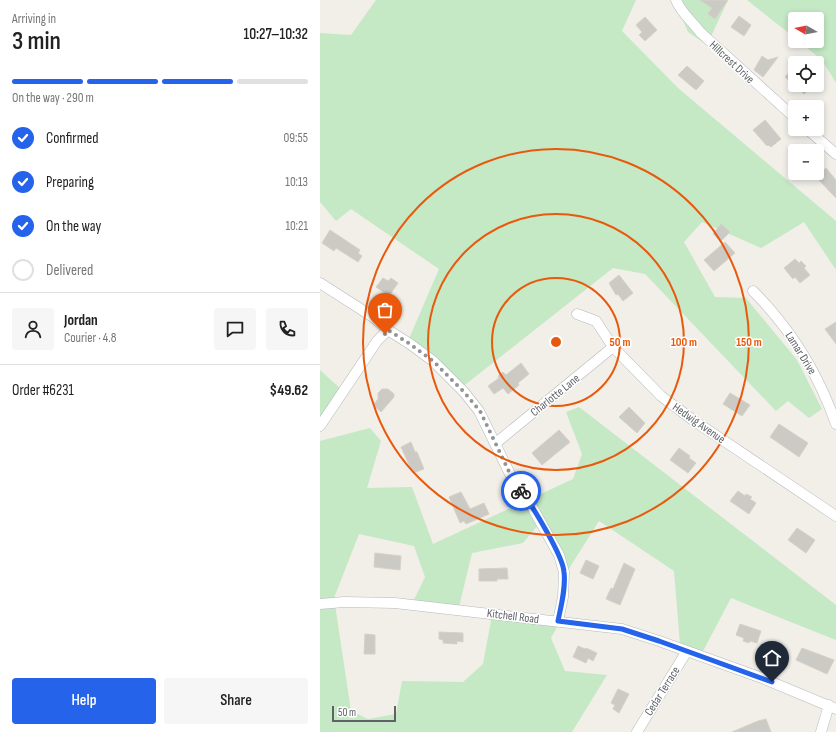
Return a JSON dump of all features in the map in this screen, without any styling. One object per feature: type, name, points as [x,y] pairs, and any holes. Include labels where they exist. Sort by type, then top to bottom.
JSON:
[{"type":"street","name":"Hillcrest Drive","points":[[676,0],[680,10],[690,19],[700,32],[788,112]]},
{"type":"street","points":[[815,136],[836,154]]},
{"type":"street","points":[[320,283],[373,317],[388,330],[433,361],[464,392],[480,411],[512,478],[527,498],[559,555],[564,572],[563,598],[558,621]]},
{"type":"street","name":"Lamar Drive","points":[[753,291],[795,341],[819,382],[836,424]]},
{"type":"street","name":"Hedwig Avenue","points":[[577,314],[596,321],[613,347],[661,396],[671,404],[836,516]]},
{"type":"street","points":[[320,426],[377,341],[388,330]]},
{"type":"street","name":"Charlotte Lane","points":[[496,443],[613,347]]},
{"type":"street","name":"Kitchell Road","points":[[320,604],[344,602],[395,603],[622,629],[762,678],[832,707]]},
{"type":"street","name":"Cedar Terrace","points":[[637,732],[687,651]]},
{"type":"street","points":[[821,732],[832,707]]},
{"type":"green space","points":[[376,0],[636,0],[622,31],[678,88],[836,221],[836,270],[804,222],[761,248],[702,222],[684,242],[715,297],[746,298],[797,360],[822,409],[809,418],[788,401],[776,411],[645,274],[613,268],[461,388],[408,341],[439,269],[351,209],[336,221],[320,202],[320,33],[351,35]]},
{"type":"green space","points":[[674,0],[728,0],[707,45],[688,32]]},
{"type":"green space","points":[[747,0],[836,0],[836,83],[824,63],[824,56],[817,56],[807,48],[824,48],[824,12],[788,12],[788,32]]},
{"type":"green space","points":[[320,370],[344,392],[320,423]]},
{"type":"green space","points":[[579,407],[836,605],[836,640],[731,598],[702,653],[680,644],[674,571],[599,521],[565,575],[539,524],[523,543],[472,553],[459,607],[412,604],[425,577],[414,546],[359,534],[334,598],[351,711],[368,719],[396,714],[402,681],[463,682],[483,664],[493,610],[562,618],[551,638],[565,671],[607,675],[572,732],[320,732],[320,441],[370,428],[381,441],[367,488],[412,487],[433,544],[573,479],[582,454],[566,412]]},
{"type":"building","points":[[700,0],[728,0],[715,19],[708,14],[712,8]]},
{"type":"building","points":[[739,16],[751,25],[744,36],[731,27]]},
{"type":"building","points":[[645,17],[657,30],[645,41],[639,35],[642,32],[636,25]]},
{"type":"building","points":[[762,56],[768,60],[778,57],[763,77],[754,70]]},
{"type":"building","points":[[687,66],[704,81],[696,90],[678,75]]},
{"type":"building","points":[[765,120],[781,139],[771,147],[768,145],[767,146],[753,130]]},
{"type":"building","points":[[826,168],[836,180],[836,198],[819,180],[824,180],[824,170]]},
{"type":"building","points":[[721,224],[730,232],[721,241],[713,234]]},
{"type":"building","points":[[330,230],[360,250],[358,253],[362,256],[358,262],[336,248],[334,251],[322,243]]},
{"type":"building","points":[[725,242],[735,253],[714,271],[704,260]]},
{"type":"building","points":[[795,259],[799,263],[801,261],[806,266],[804,268],[810,275],[800,283],[795,277],[793,279],[784,268]]},
{"type":"building","points":[[619,275],[633,293],[623,301],[618,294],[616,295],[609,283]]},
{"type":"building","points":[[383,278],[388,281],[391,278],[398,283],[389,296],[376,287]]},
{"type":"building","points":[[836,322],[836,344],[825,329]]},
{"type":"building","points":[[521,363],[529,374],[508,394],[503,388],[494,394],[488,386],[499,378],[498,376],[503,372],[506,375]]},
{"type":"building","points":[[382,389],[388,389],[394,394],[394,397],[381,412],[373,405],[378,399],[378,393]]},
{"type":"building","points":[[730,393],[750,405],[742,416],[723,404]]},
{"type":"building","points":[[629,407],[645,423],[637,433],[619,417]]},
{"type":"building","points":[[779,424],[808,443],[799,457],[770,437]]},
{"type":"building","points":[[559,430],[570,442],[542,465],[532,453]]},
{"type":"building","points":[[411,442],[424,469],[413,473],[401,447]]},
{"type":"building","points":[[679,448],[690,456],[689,458],[696,463],[688,473],[670,460]]},
{"type":"building","points":[[738,491],[745,496],[746,494],[752,497],[750,499],[756,503],[749,514],[730,501]]},
{"type":"building","points":[[461,492],[470,509],[484,503],[489,514],[466,524],[464,521],[460,523],[449,497]]},
{"type":"building","points":[[797,528],[815,540],[806,553],[788,540]]},
{"type":"building","points":[[375,553],[401,556],[400,570],[374,567]]},
{"type":"building","points":[[586,560],[599,566],[593,579],[580,573]]},
{"type":"building","points":[[624,563],[635,569],[620,605],[606,599],[611,588],[613,589]]},
{"type":"building","points":[[507,568],[508,579],[497,579],[497,581],[479,581],[479,569]]},
{"type":"building","points":[[740,624],[761,631],[757,643],[743,641],[744,638],[736,635]]},
{"type":"building","points":[[439,632],[463,633],[463,642],[457,641],[457,644],[443,643],[443,640],[439,639]]},
{"type":"building","points":[[365,634],[375,635],[375,654],[364,654]]},
{"type":"building","points":[[578,646],[597,653],[593,661],[588,658],[586,663],[573,657]]},
{"type":"building","points":[[802,648],[834,660],[827,674],[796,660]]},
{"type":"building","points":[[618,689],[629,694],[619,713],[613,709],[615,705],[611,703]]},
{"type":"building","points":[[766,719],[771,732],[732,732],[758,721]]},
{"type":"way so far","points":[[385,334],[388,330],[410,344],[433,361],[464,392],[480,411],[512,478],[521,491]]},
{"type":"route","points":[[521,491],[527,498],[559,555],[564,572],[563,598],[558,621],[622,629],[772,682]]}]
